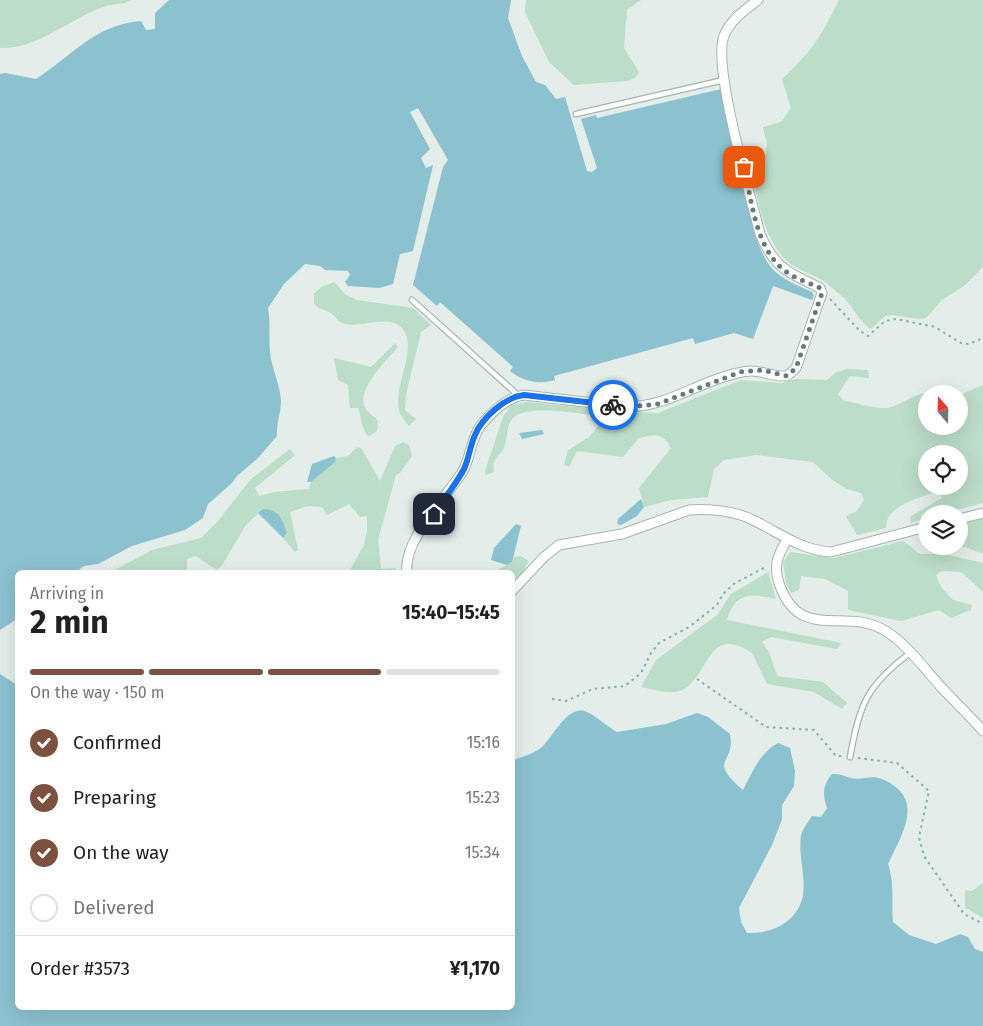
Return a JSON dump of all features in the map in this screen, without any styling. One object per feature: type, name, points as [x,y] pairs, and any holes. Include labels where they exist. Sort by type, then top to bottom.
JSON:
[{"type":"street","points":[[407,570],[408,552],[463,470],[475,435],[481,425],[502,404],[518,396],[645,407],[658,404],[740,372],[762,370],[787,376],[796,368],[822,293],[820,288],[786,272],[767,250],[760,234],[720,56],[724,35],[730,24],[758,0]]},
{"type":"street","points":[[515,588],[544,557],[559,545],[622,534],[689,510],[700,509],[737,514],[752,520],[787,540],[815,551],[831,552],[918,529]]},
{"type":"street","points":[[968,517],[983,513]]},
{"type":"street","points":[[787,540],[776,562],[776,572],[783,592],[793,610],[803,617],[816,620],[854,620],[884,629],[910,653],[983,731]]},
{"type":"lane","points":[[576,114],[724,80]]},
{"type":"lane","points":[[412,300],[518,396]]},
{"type":"lane","points":[[850,757],[858,714],[865,700],[879,679],[910,653]]},
{"type":"path","points":[[822,293],[833,300],[860,331],[868,336],[885,321],[896,319],[935,326],[961,343],[969,344],[983,338]]},
{"type":"path","points":[[552,699],[566,701],[593,690],[625,686],[641,673],[651,653],[660,644],[689,627],[717,605],[724,594],[735,583],[776,562]]},
{"type":"path","points":[[697,679],[766,727],[814,730],[836,756],[897,763],[929,792],[919,837],[924,856],[964,914],[983,924]]},
{"type":"green space","points":[[0,0],[132,0],[93,11],[27,44],[0,48]]},
{"type":"green space","points":[[526,0],[641,0],[627,10],[624,48],[639,72],[635,78],[627,81],[574,85],[549,62],[525,12]]},
{"type":"green space","points":[[839,0],[983,0],[983,267],[965,285],[942,300],[926,318],[885,316],[871,329],[863,322],[847,301],[830,286],[790,263],[778,251],[763,220],[753,175],[763,168],[767,145],[763,127],[781,122],[791,108],[782,79],[801,61],[815,43]]},
{"type":"green space","points":[[334,282],[346,295],[357,300],[413,308],[431,325],[421,332],[406,395],[405,410],[416,419],[409,426],[403,419],[398,401],[408,349],[404,331],[398,325],[391,322],[349,325],[342,323],[331,313],[316,306],[314,304],[314,294],[321,287]]},
{"type":"green space","points":[[395,343],[398,347],[373,376],[364,394],[363,402],[366,409],[378,422],[377,431],[368,437],[358,408],[350,408],[348,385],[338,380],[334,358],[371,367]]},
{"type":"green space","points":[[848,369],[868,370],[869,378],[850,376],[838,394],[844,401],[882,408],[893,407],[918,395],[918,435],[968,435],[968,391],[983,385],[983,503],[968,507],[968,505],[930,505],[942,498],[940,495],[968,495],[968,445],[918,445],[918,495],[926,495],[897,508],[887,520],[886,528],[857,535],[846,516],[857,511],[864,500],[861,493],[847,489],[831,479],[813,462],[756,455],[724,460],[714,469],[708,497],[671,500],[644,507],[639,488],[671,448],[661,437],[654,435],[639,438],[623,457],[577,451],[569,467],[564,465],[568,450],[589,437],[602,421],[616,412],[658,413],[741,380],[783,383],[797,379],[827,380],[836,372]]},
{"type":"green space","points":[[527,402],[599,409],[596,416],[551,411],[518,414],[510,422],[504,449],[495,459],[494,472],[486,475],[485,471],[503,417],[511,405]]},
{"type":"green space","points":[[403,442],[409,445],[412,456],[400,473],[396,475],[378,540],[381,569],[396,568],[396,570],[350,570],[364,545],[367,531],[367,516],[360,517],[349,504],[327,515],[322,507],[308,506],[290,512],[298,550],[295,552],[283,538],[287,532],[277,513],[263,509],[246,525],[217,570],[196,556],[187,559],[187,570],[115,570],[152,550],[201,538],[218,521],[251,479],[290,449],[295,455],[255,488],[259,496],[274,492],[309,489],[311,482],[334,462],[336,458],[348,456],[357,447],[362,449],[380,481],[395,446]]},
{"type":"green space","points":[[918,512],[918,520],[910,523],[911,516]]},
{"type":"green space","points":[[983,518],[983,554],[968,548],[968,522]]},
{"type":"green space","points":[[903,541],[918,552],[918,555],[948,555],[983,563],[983,592],[961,572],[942,571],[936,575],[941,587],[953,600],[972,605],[971,610],[951,618],[939,610],[901,621],[848,610],[848,591],[825,579],[801,576],[799,590],[791,593],[786,582],[783,563],[790,552],[834,558]]},
{"type":"green space","points":[[521,556],[529,561],[515,582],[515,570],[498,570],[512,562],[514,557]]},
{"type":"green space","points":[[768,572],[776,599],[752,596],[740,599],[730,611],[727,620],[841,643],[837,649],[771,637],[762,642],[769,652],[777,676],[823,682],[847,703],[842,709],[814,692],[767,684],[752,653],[738,646],[727,644],[719,647],[712,653],[695,680],[682,690],[665,692],[641,687],[656,660],[717,615],[731,594]]},
{"type":"green space","points":[[983,883],[983,918],[965,907],[965,890],[972,891]]},
{"type":"water","points":[[169,0],[511,0],[508,18],[522,56],[536,82],[545,85],[556,99],[565,97],[587,171],[592,172],[597,168],[581,119],[596,115],[597,118],[721,89],[759,247],[769,265],[775,271],[790,282],[812,292],[814,296],[812,300],[773,286],[753,339],[734,333],[695,344],[693,338],[554,376],[555,380],[537,382],[520,377],[510,371],[513,367],[440,302],[437,306],[413,285],[443,167],[448,160],[418,108],[410,112],[430,149],[421,158],[426,168],[433,165],[413,251],[400,254],[393,284],[379,288],[348,286],[345,282],[350,275],[348,271],[325,270],[320,266],[305,264],[284,284],[268,308],[271,359],[281,401],[277,436],[258,458],[208,504],[203,518],[185,530],[132,546],[98,564],[84,566],[79,570],[15,570],[15,620],[0,630],[0,74],[5,73],[36,79],[84,43],[110,29],[141,21],[146,30],[155,29],[155,13]]},
{"type":"water","points":[[542,430],[544,434],[522,439],[519,433]]},
{"type":"water","points":[[334,456],[336,458],[335,462],[311,482],[307,482],[312,464]]},
{"type":"water","points":[[641,499],[644,507],[637,516],[621,525],[617,524],[618,519]]},
{"type":"water","points":[[263,509],[273,511],[279,516],[287,533],[283,538],[258,513]]},
{"type":"water","points":[[516,524],[521,526],[512,562],[507,565],[491,560],[494,548]]},
{"type":"water","points":[[0,674],[15,684],[15,1010],[515,1010],[515,759],[541,748],[566,718],[578,711],[588,713],[617,732],[666,724],[697,713],[708,717],[730,734],[731,744],[724,766],[732,780],[743,790],[757,764],[771,747],[778,743],[790,748],[795,771],[794,786],[782,805],[782,819],[772,845],[739,908],[741,922],[747,933],[774,929],[790,919],[796,912],[804,888],[800,851],[801,836],[812,816],[821,817],[827,808],[824,790],[832,774],[855,779],[874,777],[896,787],[904,796],[907,806],[904,828],[888,864],[892,886],[893,922],[909,935],[936,944],[960,934],[968,937],[975,949],[983,952],[983,1026],[0,1026]]},
{"type":"way so far","points":[[613,405],[645,407],[658,404],[732,374],[762,370],[787,376],[796,368],[822,293],[820,288],[786,272],[767,250],[760,234],[744,167]]},
{"type":"route","points":[[434,514],[463,470],[475,435],[481,425],[502,404],[512,398],[524,395],[613,405]]}]
